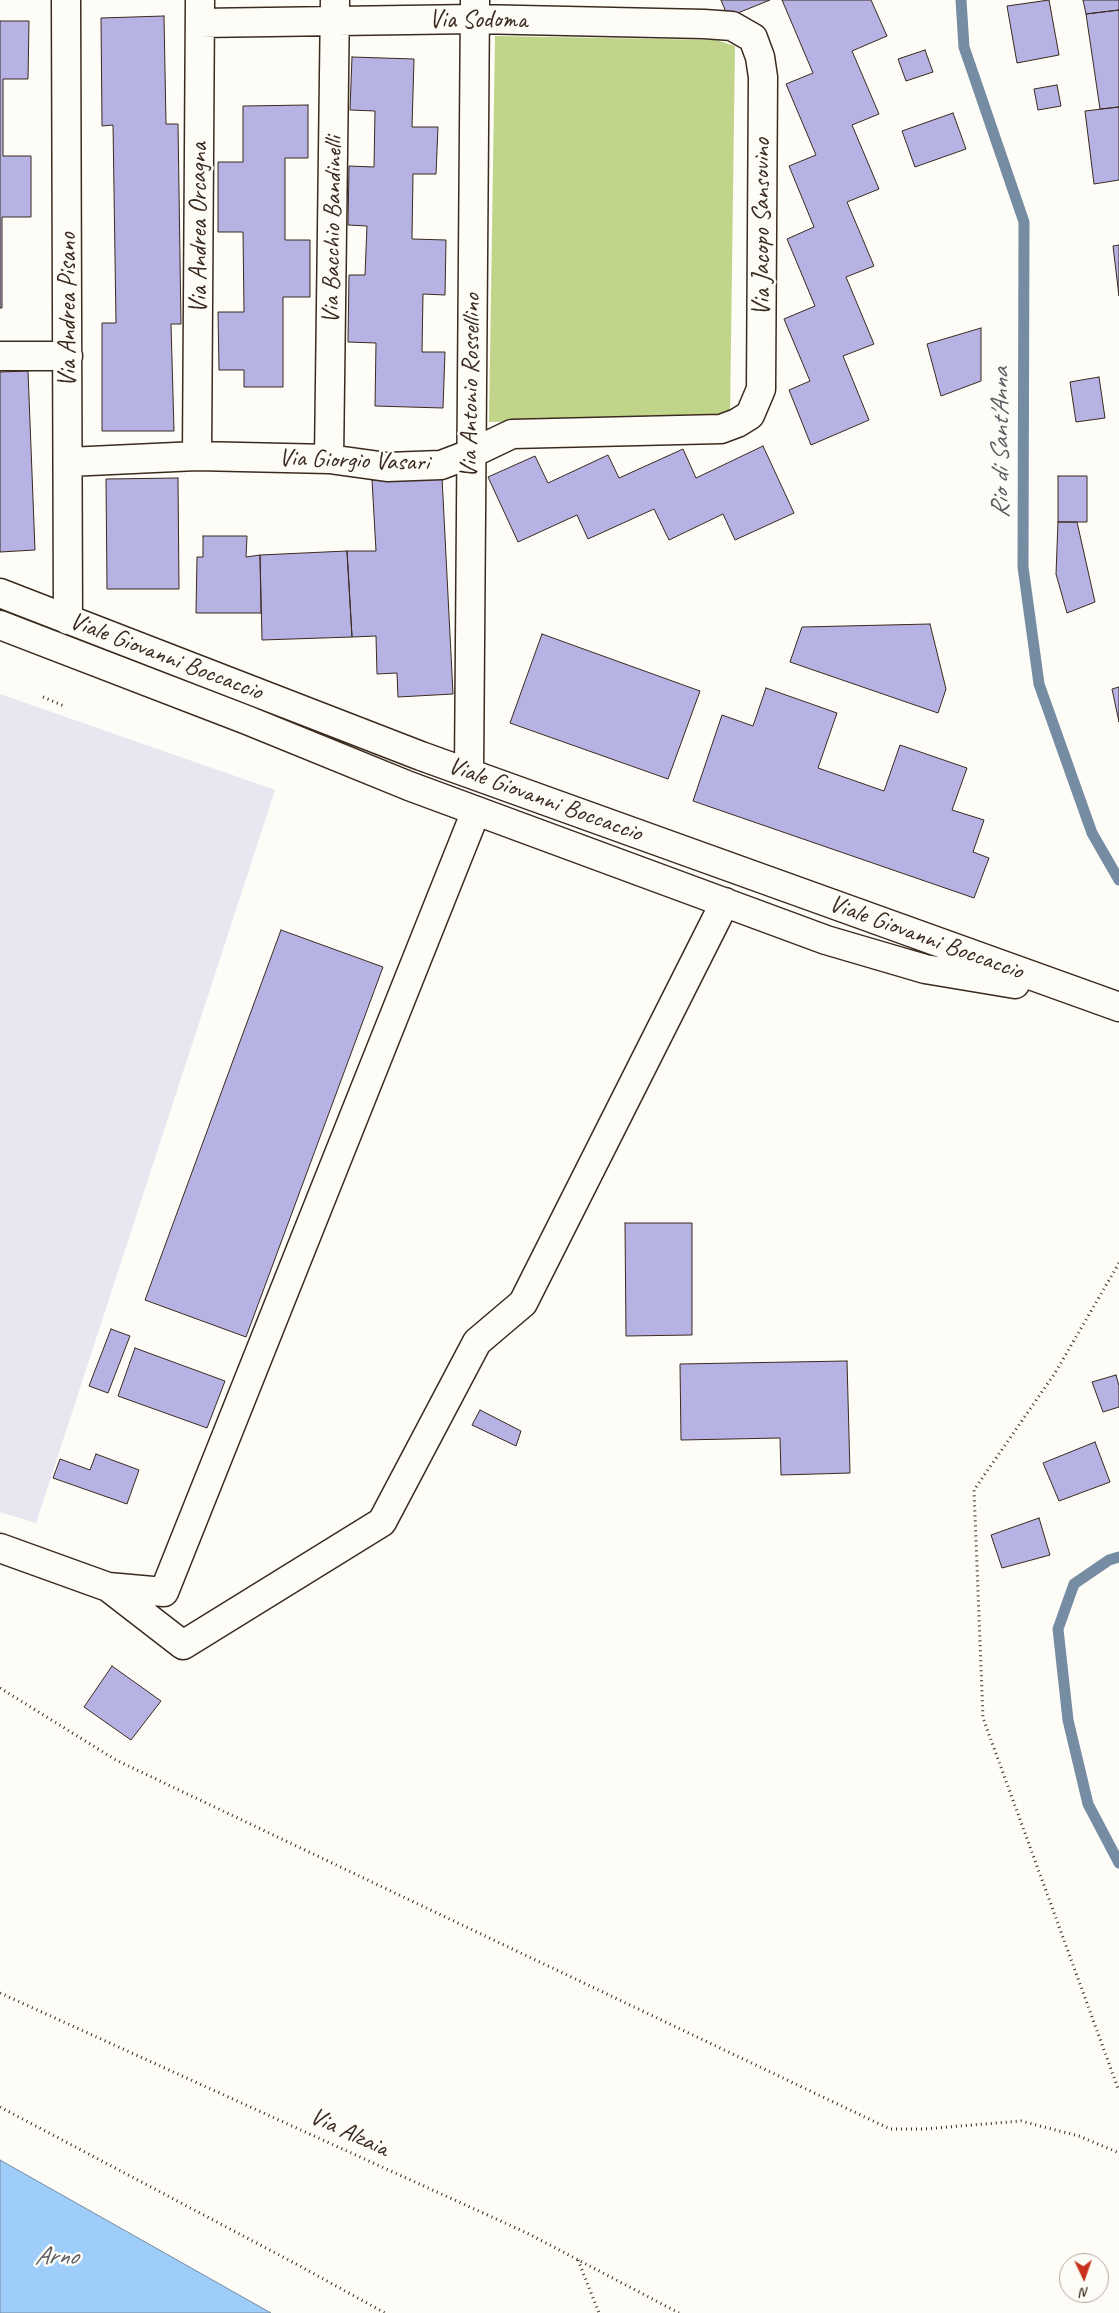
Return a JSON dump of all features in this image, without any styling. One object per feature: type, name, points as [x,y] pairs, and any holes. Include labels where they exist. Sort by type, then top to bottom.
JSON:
[{"type":"street","name":"Via Andrea Pisano","points":[[66,0],[68,620]]},
{"type":"street","name":"Via Sodoma","points":[[200,11],[475,10],[732,26],[753,38]]},
{"type":"street","name":"Via Antonio Rossellino","points":[[469,772],[470,454],[475,10]]},
{"type":"street","name":"Via Andrea Orcagna","points":[[197,456],[200,11]]},
{"type":"street","name":"Via Bacchio Bandinelli","points":[[329,460],[336,11]]},
{"type":"street","name":"Via Jacopo Sansovino","points":[[750,415],[761,389],[763,77],[760,57],[753,38]]},
{"type":"street","points":[[0,356],[68,356]]},
{"type":"street","name":"Via Giorgio Vasari","points":[[68,462],[197,456],[329,460],[387,467],[441,464],[470,454],[512,434],[721,429],[737,423],[750,415]]},
{"type":"street","name":"Viale Giovanni Boccaccio","points":[[0,593],[421,756],[1092,999],[1119,1007]]},
{"type":"street","name":"Viale Giovanni Boccaccio","points":[[0,625],[476,811],[826,940],[925,969],[1092,999]]},
{"type":"street","points":[[0,1548],[108,1587],[164,1592],[476,811]]},
{"type":"street","points":[[108,1587],[183,1645],[382,1522],[476,1342],[523,1303],[725,902]]},
{"type":"path","points":[[43,696],[64,706]]},
{"type":"path","points":[[1119,1263],[1054,1373],[974,1490],[983,1718],[1119,2091]]},
{"type":"path","points":[[0,1688],[116,1760],[890,2129],[924,2130],[1021,2120],[1079,2136],[1119,2153]]},
{"type":"path","name":"Via Alzaia","points":[[0,1993],[517,2229],[679,2313]]},
{"type":"path","points":[[0,2108],[298,2265],[384,2313]]},
{"type":"path","points":[[578,2260],[599,2313]]},
{"type":"shaded area","points":[[0,694],[275,790],[36,1523],[0,1512]]},
{"type":"green space","points":[[495,36],[716,40],[735,46],[730,416],[489,422]]},
{"type":"water","name":"Arno","points":[[0,2160],[271,2313],[0,2313]]},
{"type":"building","points":[[721,0],[770,0],[728,17]]},
{"type":"building","points":[[782,0],[871,0],[887,36],[852,51],[879,114],[852,125],[879,189],[847,202],[874,266],[846,277],[874,344],[843,356],[869,420],[811,445],[789,390],[810,381],[784,319],[815,306],[787,239],[814,227],[789,166],[816,155],[786,84],[813,73]]},
{"type":"building","points":[[1049,0],[1059,55],[1017,63],[1007,6]]},
{"type":"building","points":[[1083,0],[1119,0],[1119,10],[1086,14]]},
{"type":"building","points":[[1119,10],[1119,107],[1100,109],[1086,14]]},
{"type":"building","points":[[164,16],[166,124],[178,124],[181,324],[171,324],[174,431],[102,431],[102,323],[116,323],[113,125],[102,126],[101,18]]},
{"type":"building","points":[[0,21],[29,21],[28,79],[3,79],[3,156],[31,156],[31,217],[2,217],[2,308],[0,308]]},
{"type":"building","points":[[925,50],[933,72],[906,81],[898,59]]},
{"type":"building","points":[[352,57],[414,59],[412,127],[438,127],[436,174],[413,174],[412,239],[446,240],[445,295],[423,294],[422,352],[445,352],[443,408],[375,406],[376,343],[348,342],[349,275],[365,275],[367,226],[348,225],[349,166],[374,167],[375,111],[350,110]]},
{"type":"building","points":[[1057,85],[1061,106],[1038,110],[1034,89]]},
{"type":"building","points":[[308,105],[308,158],[285,158],[285,240],[310,240],[310,297],[283,297],[283,387],[244,387],[244,370],[219,370],[218,312],[244,312],[243,232],[218,232],[218,162],[243,162],[243,106]]},
{"type":"building","points":[[1119,107],[1119,180],[1094,184],[1085,111]]},
{"type":"building","points":[[953,113],[966,149],[915,167],[902,131]]},
{"type":"building","points":[[1119,245],[1119,296],[1113,246]]},
{"type":"building","points":[[981,328],[981,381],[941,396],[927,344]]},
{"type":"building","points":[[28,371],[35,550],[0,552],[0,372]]},
{"type":"building","points":[[1099,377],[1105,418],[1076,422],[1070,382]]},
{"type":"building","points":[[763,446],[794,513],[735,540],[723,514],[669,540],[654,509],[588,539],[577,515],[518,542],[488,477],[535,456],[548,483],[608,455],[619,478],[683,449],[696,478]]},
{"type":"building","points":[[1058,476],[1087,476],[1087,522],[1058,522]]},
{"type":"building","points":[[442,477],[453,694],[398,697],[397,673],[377,674],[376,636],[352,637],[347,551],[376,551],[372,480]]},
{"type":"building","points":[[178,478],[179,589],[107,589],[106,479]]},
{"type":"building","points":[[1058,522],[1077,522],[1095,602],[1067,613],[1056,574]]},
{"type":"building","points":[[203,536],[247,536],[246,557],[260,555],[261,613],[196,613],[197,557],[203,557]]},
{"type":"building","points":[[347,551],[352,637],[262,640],[260,555]]},
{"type":"building","points":[[930,624],[946,689],[938,713],[790,662],[802,627]]},
{"type":"building","points":[[542,634],[700,691],[668,779],[510,723]]},
{"type":"building","points":[[1119,687],[1119,722],[1112,689]]},
{"type":"building","points":[[766,688],[837,713],[818,768],[884,791],[900,745],[967,768],[952,810],[984,820],[973,852],[989,858],[974,898],[693,801],[722,715],[753,726]]},
{"type":"building","points":[[281,930],[383,967],[246,1337],[145,1300]]},
{"type":"building","points":[[625,1223],[692,1223],[692,1335],[626,1336]]},
{"type":"building","points":[[111,1329],[130,1336],[108,1393],[89,1386]]},
{"type":"building","points":[[135,1348],[225,1381],[207,1428],[118,1396]]},
{"type":"building","points":[[847,1361],[850,1473],[781,1475],[780,1438],[681,1440],[680,1364]]},
{"type":"building","points":[[1116,1375],[1119,1386],[1119,1407],[1103,1412],[1092,1382]]},
{"type":"building","points":[[480,1410],[521,1431],[516,1446],[472,1425]]},
{"type":"building","points":[[1095,1442],[1110,1482],[1059,1501],[1043,1463]]},
{"type":"building","points":[[96,1454],[139,1470],[127,1504],[53,1478],[60,1459],[90,1470]]},
{"type":"building","points":[[1039,1518],[1050,1555],[1002,1568],[991,1535]]},
{"type":"building","points":[[112,1666],[161,1701],[131,1740],[84,1707]]},
{"type":"waterway","name":"Rio di Sant'Anna","points":[[961,0],[964,47],[1024,222],[1023,567],[1039,684],[1092,833],[1119,880]]},
{"type":"waterway","name":"Rio di Sant'Anna","points":[[1119,1557],[1109,1560],[1074,1584],[1058,1629],[1068,1720],[1088,1804],[1119,1863]]}]
